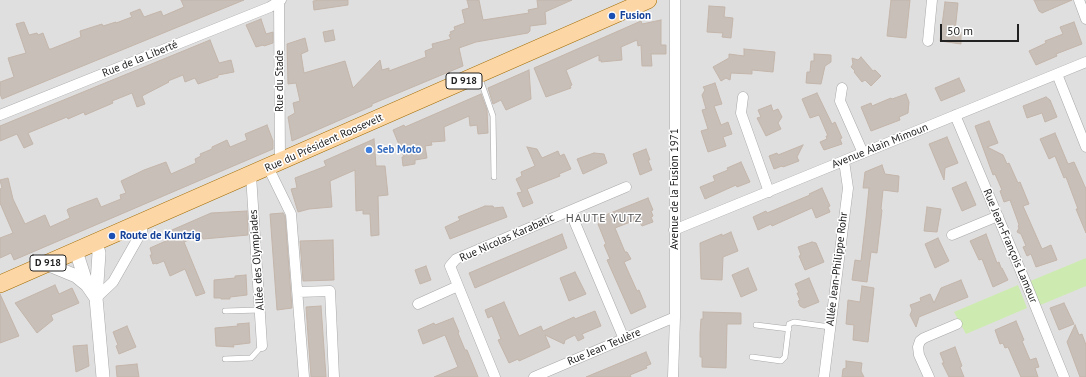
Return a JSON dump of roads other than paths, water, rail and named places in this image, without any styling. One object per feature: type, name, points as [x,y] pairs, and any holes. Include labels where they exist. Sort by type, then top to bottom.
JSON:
[{"type":"main road","name":"Rue du Président Roosevelt","points":[[0,284],[648,0]]},
{"type":"street","name":"Rue de la Liberté","points":[[0,115],[262,10],[279,0]]},
{"type":"street","name":"Rue du Stade","points":[[274,165],[279,0]]},
{"type":"street","name":"Avenue de la Fusion 1971","points":[[673,377],[675,317],[675,0]]},
{"type":"street","points":[[928,42],[932,0]]},
{"type":"street","points":[[1079,0],[1086,19]]},
{"type":"street","name":"Avenue Alain Mimoun","points":[[674,230],[1086,62]]},
{"type":"street","points":[[1056,74],[1086,147]]},
{"type":"street","points":[[842,88],[840,101],[863,153]]},
{"type":"street","points":[[743,98],[741,114],[768,192]]},
{"type":"street","name":"Rue Jean-François Lamour","points":[[955,116],[1064,377]]},
{"type":"street","name":"Allée Jean-Philippe Rohr","points":[[824,377],[848,188],[844,161]]},
{"type":"street","points":[[274,165],[292,214],[304,377]]},
{"type":"street","name":"Allée des Olympiades","points":[[251,175],[262,346]]},
{"type":"street","points":[[624,339],[570,211],[626,188]]},
{"type":"street","name":"Rue Nicolas Karabatic","points":[[495,377],[450,266],[456,259],[570,211]]},
{"type":"street","points":[[952,235],[998,216]]},
{"type":"street","points":[[96,298],[113,282],[142,231],[143,222]]},
{"type":"street","points":[[96,243],[100,253],[96,298],[103,377]]},
{"type":"street","points":[[76,251],[87,285]]},
{"type":"street","points":[[47,264],[76,276],[87,285],[96,298]]},
{"type":"street","points":[[418,304],[458,286]]},
{"type":"street","points":[[298,292],[330,291],[334,377]]},
{"type":"street","name":"Rue Jean Teulère","points":[[534,377],[675,317]]},
{"type":"street","points":[[929,377],[919,355],[918,347],[920,341],[957,324]]},
{"type":"lane","points":[[478,75],[493,116],[494,177]]},
{"type":"lane","points":[[224,311],[260,310]]},
{"type":"lane","points":[[752,357],[782,361],[785,356],[789,324],[794,322],[830,327]]},
{"type":"lane","points":[[756,325],[789,329]]},
{"type":"lane","points":[[225,359],[251,358],[262,346]]},
{"type":"place","name":"Fusion","points":[[612,16]]},
{"type":"place","name":"Seb Moto","points":[[369,150]]},
{"type":"place","name":"Route de Kuntzig","points":[[112,236]]},
{"type":"district","name":"HAUTE YUTZ","points":[[604,219]]}]
